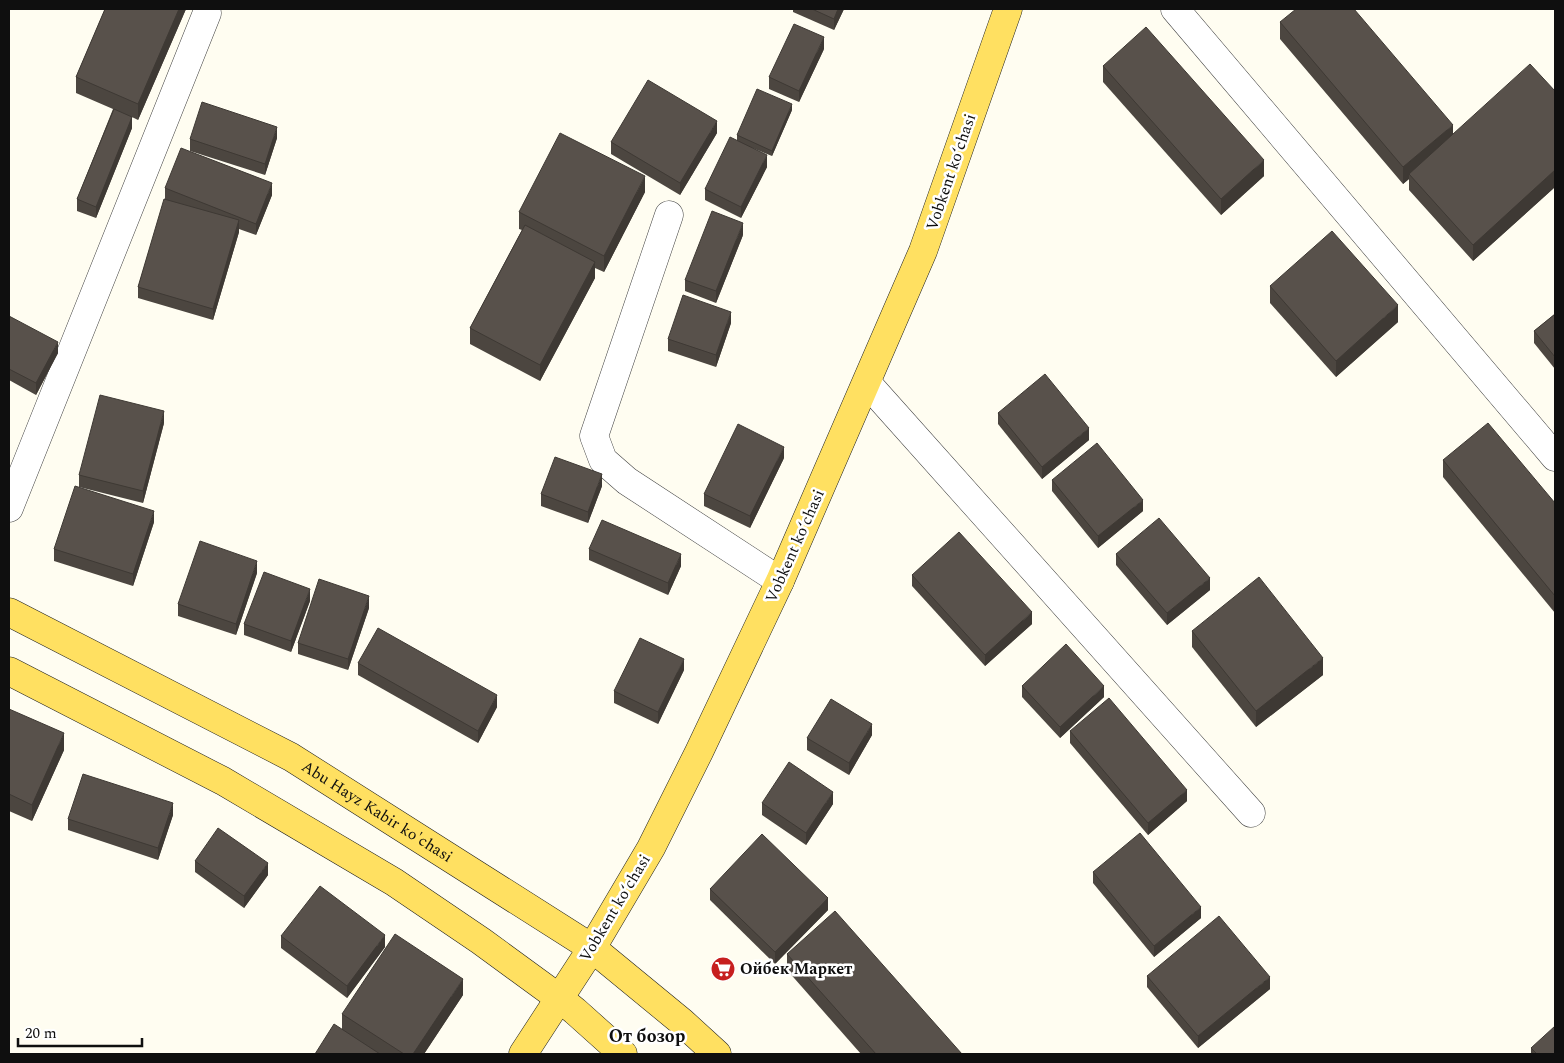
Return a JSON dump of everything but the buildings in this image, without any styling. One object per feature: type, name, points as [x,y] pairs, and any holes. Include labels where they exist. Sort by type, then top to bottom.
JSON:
[{"type":"main road","name":"Vobkent koʻchasi","points":[[522,1054],[592,948],[651,848],[780,581],[923,251],[1008,9]]},
{"type":"main road","name":"Abu Hayz Kabir ko'chasi","points":[[9,612],[291,758],[592,948],[682,1022],[717,1054]]},
{"type":"main road","points":[[9,671],[223,782],[394,882],[481,941],[559,998],[623,1054]]},
{"type":"street","points":[[1175,9],[1555,457]]},
{"type":"street","points":[[9,508],[207,13]]},
{"type":"street","points":[[669,215],[594,436],[603,460],[627,482],[780,581]]},
{"type":"street","points":[[867,383],[1251,813]]},
{"type":"place","name":"Ойбек Маркет","points":[[723,969]]},
{"type":"district","name":"От бозор","points":[[647,1036]]}]
